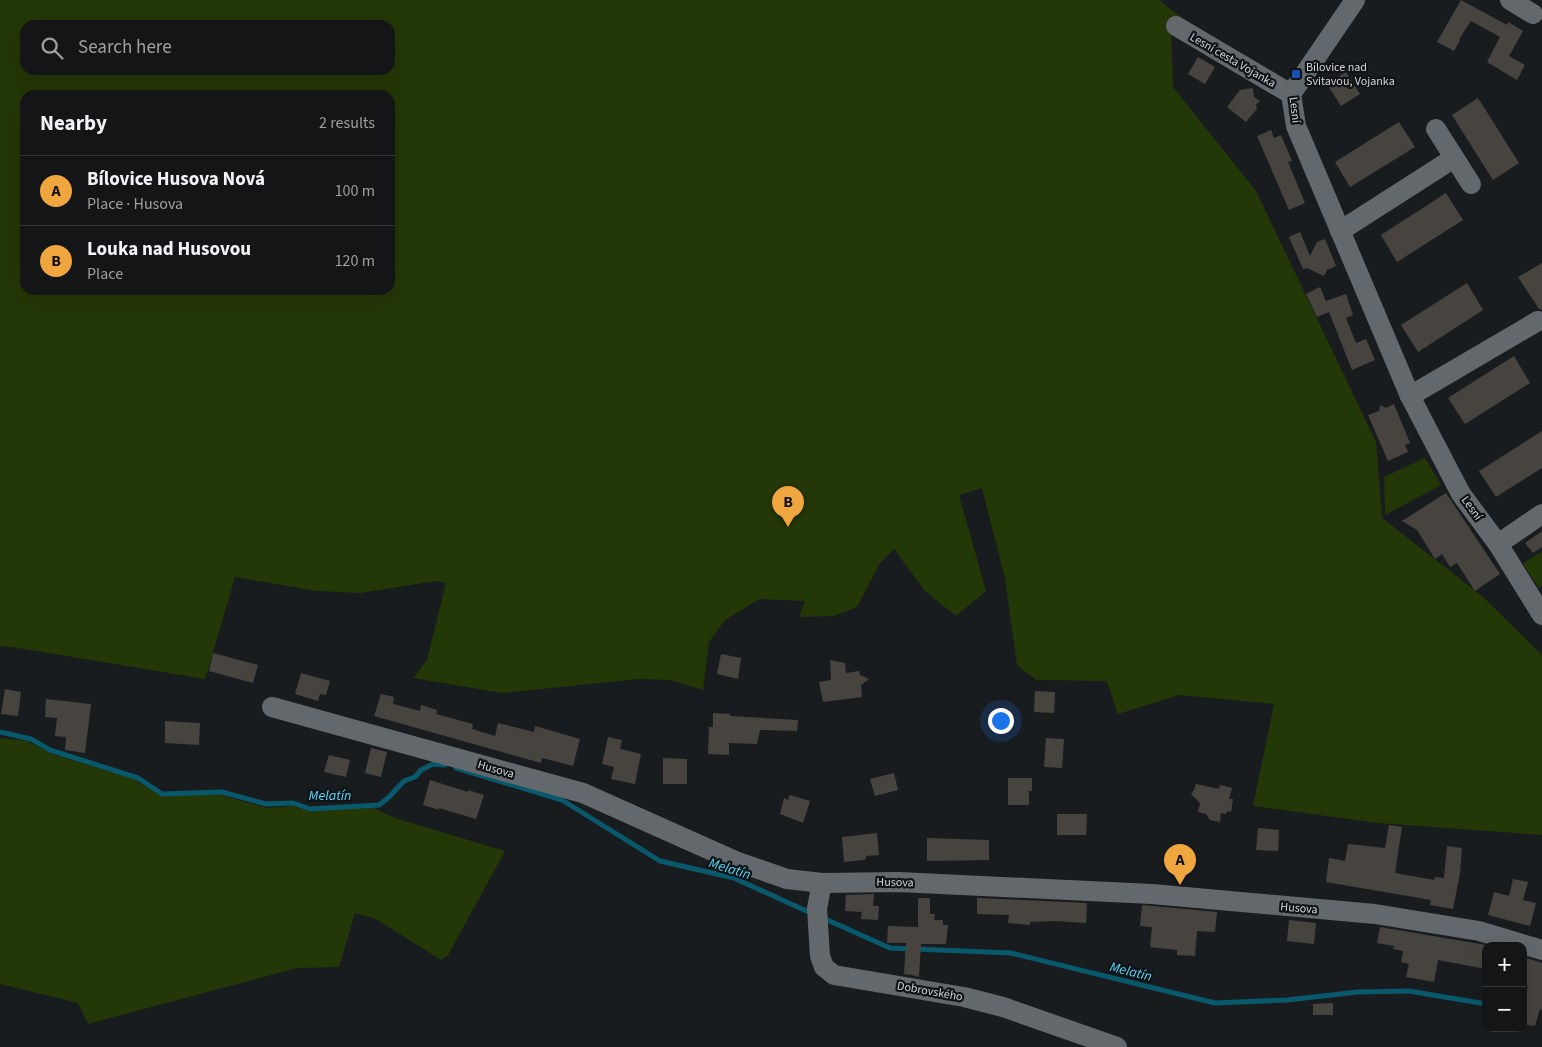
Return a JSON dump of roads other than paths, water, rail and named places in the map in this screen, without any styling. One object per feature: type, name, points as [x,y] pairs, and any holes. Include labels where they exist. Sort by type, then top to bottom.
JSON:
[{"type":"street","name":"Lesní","points":[[1355,0],[1291,94],[1296,126],[1410,396],[1461,494],[1498,544],[1542,615]]},
{"type":"street","points":[[1510,0],[1533,14]]},
{"type":"street","name":"Lesní cesta Vojanka","points":[[1176,26],[1291,94]]},
{"type":"street","points":[[1436,130],[1472,184]]},
{"type":"street","points":[[1340,231],[1454,158]]},
{"type":"street","points":[[1410,396],[1538,321]]},
{"type":"street","points":[[1498,544],[1542,514]]},
{"type":"street","name":"Husova","points":[[272,707],[583,793],[736,861],[787,879],[822,882],[899,882],[1152,894],[1375,914],[1479,931],[1542,950]]},
{"type":"street","name":"Dobrovského","points":[[822,882],[817,916],[820,956],[824,967],[834,975],[995,1004],[1117,1047]]},
{"type":"waterway","name":"Melatín","points":[[0,732],[31,739],[50,750],[138,778],[162,794],[222,792],[266,804],[293,803],[310,809],[379,805],[404,781],[415,777],[421,770],[433,764],[445,765]]},
{"type":"waterway","name":"Melatín","points":[[456,768],[562,800],[660,861],[734,878],[813,914]]},
{"type":"waterway","name":"Melatín","points":[[823,918],[890,948],[1011,953],[1215,1003],[1287,1000],[1358,992],[1409,991],[1482,1003]]},
{"type":"place","name":"Bílovice nad Svitavou, Vojanka","points":[[1296,74]]},
{"type":"place","name":"Louka nad Husovou","points":[[788,527]]},
{"type":"place","name":"Bílovice Husova Nová","points":[[1180,885]]}]
